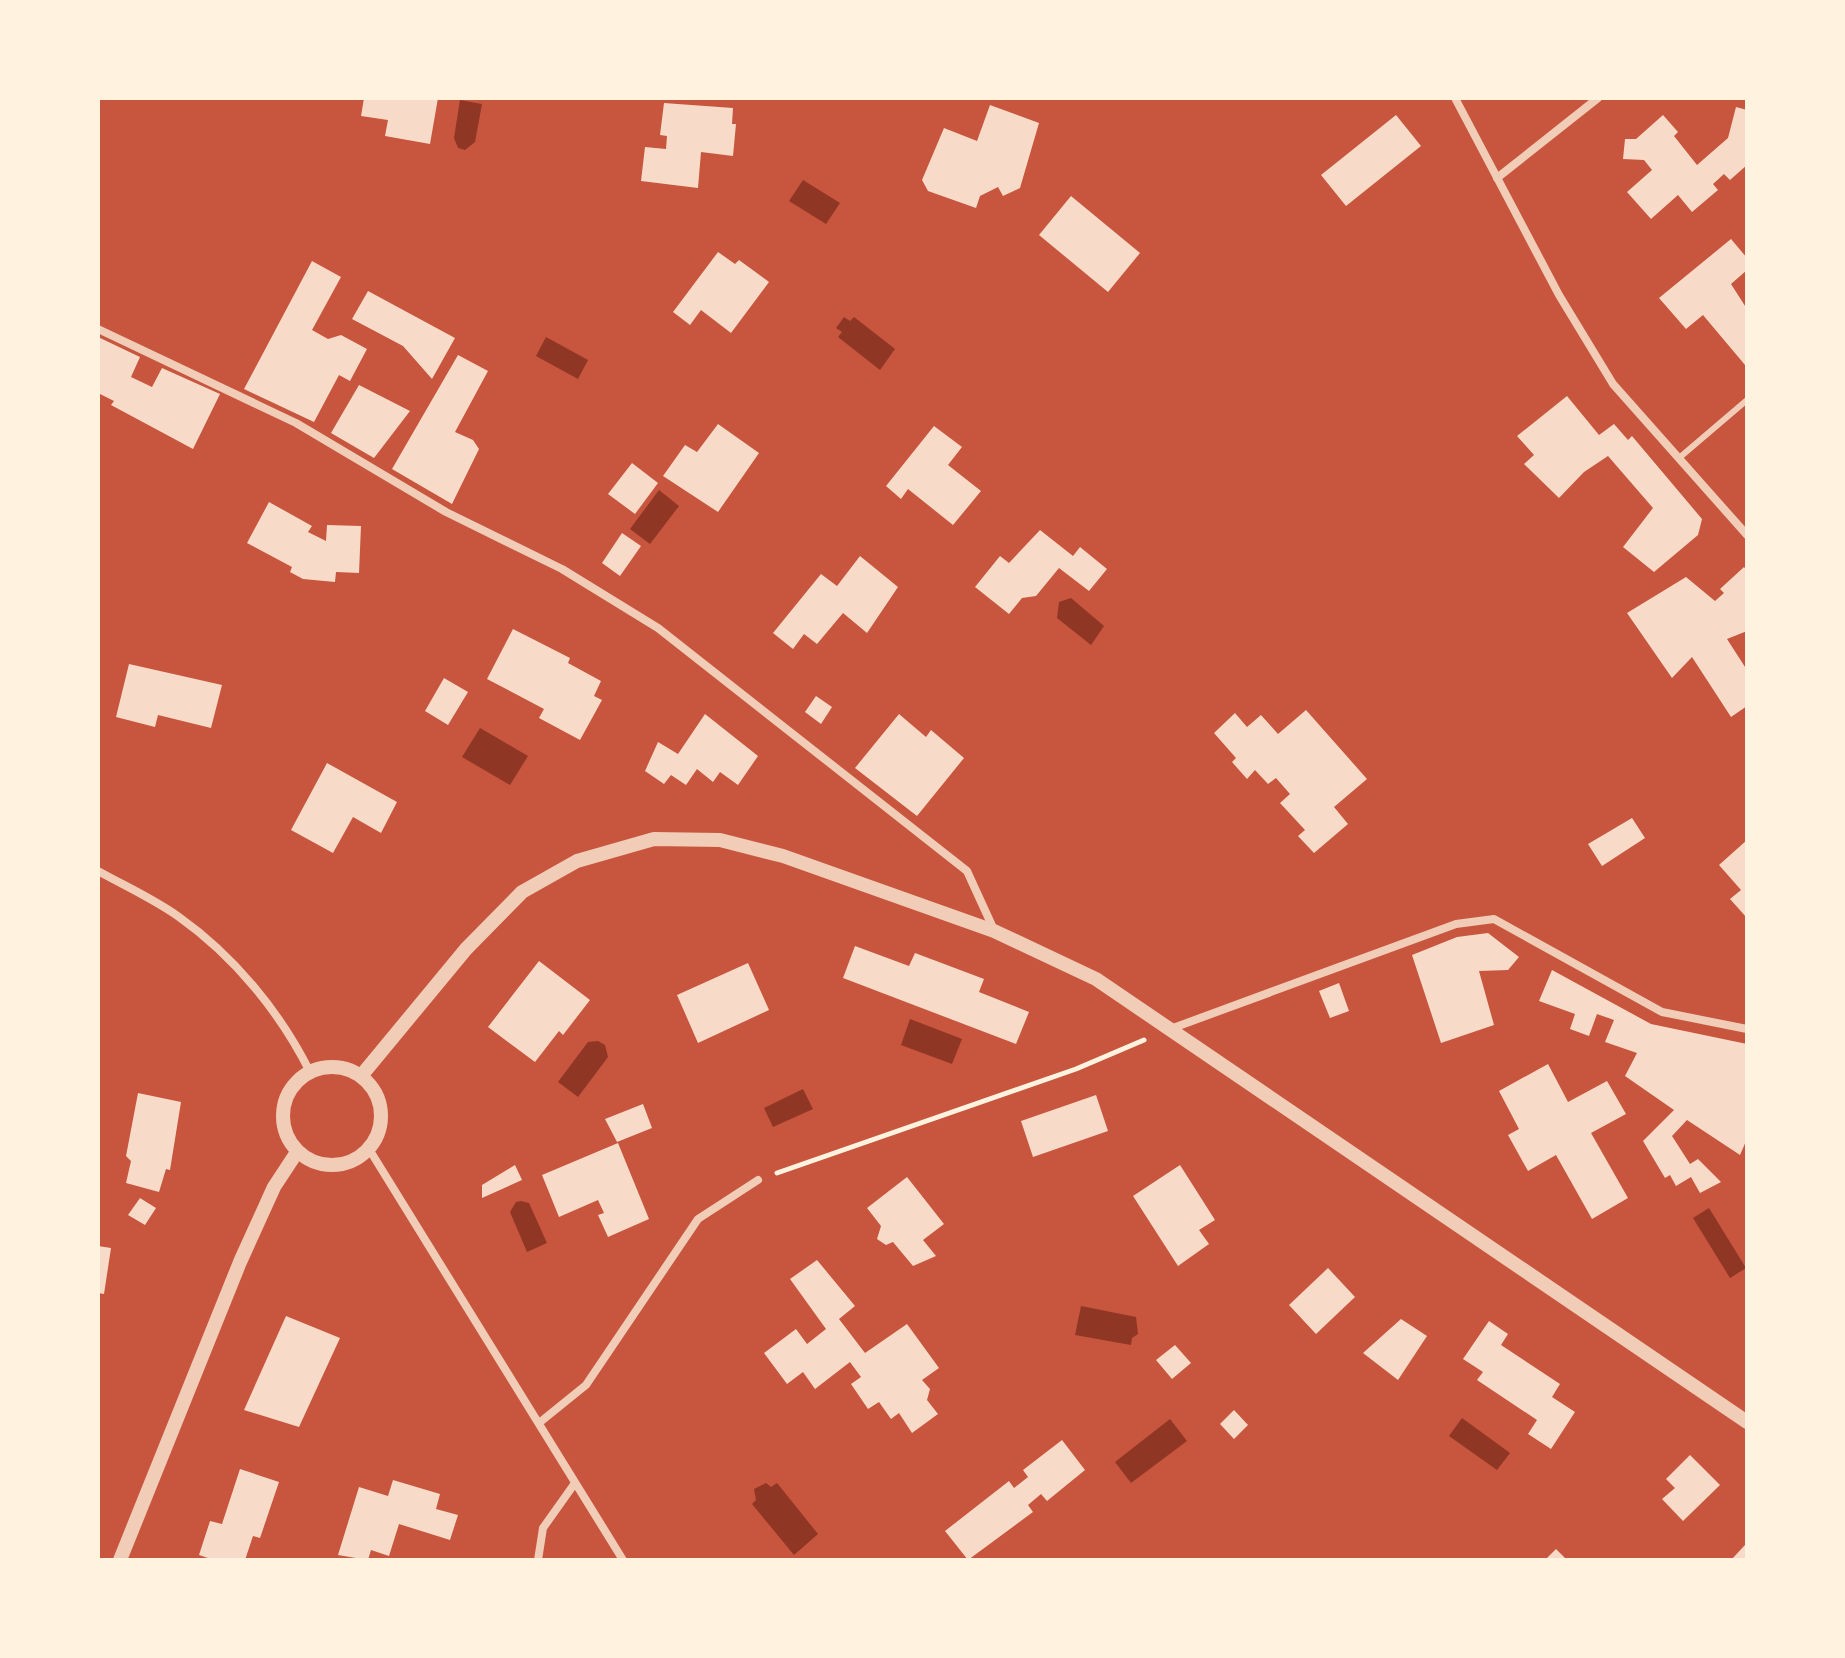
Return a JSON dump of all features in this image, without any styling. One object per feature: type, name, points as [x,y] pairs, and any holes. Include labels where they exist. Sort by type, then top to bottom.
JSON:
[{"type":"street","points":[[1455,98],[1559,295],[1613,384],[1747,535]]},
{"type":"street","points":[[1497,178],[1598,98]]},
{"type":"street","points":[[98,329],[296,423],[446,512],[562,569],[658,628],[967,871],[994,931]]},
{"type":"street","points":[[361,1076],[466,949],[522,892],[577,861],[654,839],[720,840],[783,856],[994,931],[1096,979],[1173,1028],[1262,1094],[1747,1422]]},
{"type":"street","points":[[98,871],[193,927],[267,1000],[282,1020],[310,1072]]},
{"type":"street","points":[[1173,1028],[1456,924],[1494,919],[1662,1012],[1747,1029]]},
{"type":"street","points":[[336,1066],[361,1076],[372,1087],[381,1119],[378,1135],[369,1149],[341,1165],[310,1161],[297,1152],[287,1139],[282,1108],[287,1093],[310,1072],[336,1066]]},
{"type":"street","points":[[369,1149],[623,1560]]},
{"type":"street","points":[[120,1560],[240,1262],[274,1187],[297,1152]]},
{"type":"street","points":[[539,1423],[586,1385],[698,1219],[758,1180]]},
{"type":"street","points":[[538,1560],[543,1528],[575,1483]]},
{"type":"lane","points":[[1679,458],[1747,400]]},
{"type":"path","points":[[758,1180],[1076,1069],[1173,1028]]},
{"type":"shaded area","points":[[460,100],[482,104],[475,142],[465,150],[458,148],[454,138]]},
{"type":"shaded area","points":[[803,180],[840,203],[826,224],[789,201]]},
{"type":"shaded area","points":[[844,317],[850,321],[854,317],[895,349],[880,370],[838,337],[842,332],[836,328]]},
{"type":"shaded area","points":[[546,337],[588,360],[578,379],[536,356]]},
{"type":"shaded area","points":[[659,490],[679,506],[650,544],[630,529]]},
{"type":"shaded area","points":[[1071,598],[1104,626],[1091,645],[1057,618],[1059,602]]},
{"type":"shaded area","points":[[480,728],[528,756],[510,785],[462,757]]},
{"type":"shaded area","points":[[910,1019],[962,1039],[952,1064],[901,1045]]},
{"type":"shaded area","points":[[598,1041],[605,1045],[608,1057],[578,1097],[558,1082],[588,1042]]},
{"type":"shaded area","points":[[803,1089],[813,1109],[773,1127],[764,1108]]},
{"type":"shaded area","points":[[516,1202],[529,1203],[547,1243],[527,1252],[510,1212]]},
{"type":"shaded area","points":[[1709,1208],[1746,1268],[1730,1278],[1693,1218]]},
{"type":"shaded area","points":[[1081,1306],[1136,1317],[1138,1334],[1132,1338],[1131,1345],[1075,1335]]},
{"type":"shaded area","points":[[1462,1418],[1510,1453],[1497,1470],[1449,1436]]},
{"type":"shaded area","points":[[1170,1419],[1187,1441],[1131,1483],[1115,1462]]},
{"type":"shaded area","points":[[766,1483],[771,1487],[777,1483],[818,1534],[794,1555],[752,1504],[756,1500],[754,1489]]},
{"type":"building","points":[[364,98],[438,98],[430,144],[385,136],[388,120],[361,116]]},
{"type":"building","points":[[664,103],[733,108],[732,124],[736,124],[733,156],[701,152],[698,188],[641,181],[645,147],[666,149],[667,136],[660,135]]},
{"type":"building","points":[[990,105],[1039,123],[1020,188],[1003,196],[998,187],[980,196],[976,208],[928,191],[922,180],[944,128],[977,141]]},
{"type":"building","points":[[1736,107],[1747,110],[1747,165],[1730,180],[1724,174],[1713,184],[1718,190],[1692,212],[1678,195],[1651,219],[1627,192],[1652,170],[1644,160],[1623,159],[1625,139],[1636,139],[1663,115],[1678,132],[1674,136],[1697,165],[1728,138]]},
{"type":"building","points":[[1396,115],[1421,146],[1346,206],[1321,175]]},
{"type":"building","points":[[1071,196],[1140,253],[1108,292],[1039,235]]},
{"type":"building","points":[[1731,239],[1747,258],[1747,270],[1731,284],[1747,309],[1745,365],[1703,315],[1686,329],[1659,298]]},
{"type":"building","points":[[718,252],[735,264],[739,260],[769,282],[731,333],[701,310],[690,325],[673,312]]},
{"type":"building","points":[[312,261],[341,277],[312,330],[328,339],[341,335],[367,349],[350,381],[339,375],[314,422],[244,389]]},
{"type":"building","points":[[368,291],[455,338],[432,379],[403,346],[352,319]]},
{"type":"building","points":[[98,337],[140,357],[131,377],[152,387],[162,368],[220,394],[193,449],[111,405],[114,401],[98,393]]},
{"type":"building","points":[[458,355],[488,371],[455,432],[473,440],[479,449],[452,504],[392,469]]},
{"type":"building","points":[[359,385],[410,411],[374,458],[331,433]]},
{"type":"building","points":[[1567,396],[1599,435],[1614,424],[1628,440],[1632,436],[1702,519],[1698,535],[1654,572],[1623,547],[1653,508],[1608,456],[1584,472],[1559,498],[1524,464],[1534,455],[1517,436]]},
{"type":"building","points":[[718,424],[759,453],[718,512],[663,476],[685,445],[697,452]]},
{"type":"building","points":[[934,426],[962,447],[948,465],[981,491],[953,525],[908,489],[901,499],[886,486]]},
{"type":"building","points":[[632,463],[658,483],[635,514],[608,494]]},
{"type":"building","points":[[269,502],[312,526],[308,532],[326,541],[327,525],[361,526],[359,573],[336,572],[335,582],[303,579],[290,572],[292,567],[247,543]]},
{"type":"building","points":[[1040,530],[1073,556],[1080,547],[1107,569],[1089,591],[1059,568],[1036,596],[1022,598],[1009,614],[975,587],[1000,556],[1009,563]]},
{"type":"building","points":[[622,533],[641,546],[620,576],[602,563]]},
{"type":"building","points":[[860,556],[898,587],[867,633],[843,613],[817,644],[804,634],[793,649],[773,633],[821,574],[837,586]]},
{"type":"building","points":[[1744,567],[1747,571],[1747,631],[1727,639],[1747,670],[1747,706],[1731,717],[1692,657],[1672,678],[1627,613],[1686,577],[1715,601],[1724,593],[1720,589]]},
{"type":"building","points":[[513,629],[570,658],[568,663],[601,681],[594,696],[602,700],[580,740],[539,718],[544,709],[487,679]]},
{"type":"building","points":[[129,664],[222,685],[211,728],[158,715],[155,727],[116,717]]},
{"type":"building","points":[[444,678],[468,692],[448,725],[425,711]]},
{"type":"building","points":[[816,696],[832,707],[821,724],[805,712]]},
{"type":"building","points":[[1306,710],[1367,779],[1334,807],[1348,824],[1314,853],[1298,836],[1305,830],[1280,803],[1290,794],[1276,778],[1268,784],[1255,770],[1247,779],[1232,762],[1236,758],[1214,733],[1235,713],[1247,727],[1261,715],[1278,734]]},
{"type":"building","points":[[705,714],[758,756],[738,785],[720,772],[713,782],[697,769],[686,785],[671,775],[664,784],[645,771],[658,742],[678,754]]},
{"type":"building","points":[[899,714],[926,737],[931,730],[964,758],[917,816],[855,768]]},
{"type":"building","points":[[327,763],[397,802],[381,833],[353,817],[333,853],[291,830]]},
{"type":"building","points":[[1632,818],[1645,838],[1602,866],[1588,844]]},
{"type":"building","points":[[1747,840],[1747,918],[1730,899],[1741,890],[1719,865]]},
{"type":"building","points":[[1488,933],[1519,957],[1508,970],[1479,971],[1494,1025],[1441,1043],[1412,955],[1457,937]]},
{"type":"building","points":[[855,946],[909,966],[915,953],[984,979],[979,992],[1029,1012],[1016,1044],[843,978]]},
{"type":"building","points":[[539,961],[590,1000],[563,1035],[559,1031],[535,1062],[488,1027]]},
{"type":"building","points":[[748,963],[769,1010],[698,1043],[677,995]]},
{"type":"building","points":[[1552,970],[1651,1024],[1747,1044],[1747,1139],[1740,1155],[1687,1120],[1672,1136],[1690,1164],[1698,1159],[1721,1182],[1700,1193],[1691,1177],[1676,1186],[1670,1175],[1665,1178],[1643,1141],[1674,1110],[1625,1076],[1637,1053],[1605,1042],[1614,1020],[1597,1014],[1589,1036],[1570,1029],[1575,1014],[1539,1001]]},
{"type":"building","points":[[1339,983],[1349,1011],[1330,1018],[1319,991]]},
{"type":"building","points":[[1548,1064],[1568,1102],[1607,1081],[1626,1114],[1591,1133],[1628,1198],[1592,1219],[1556,1155],[1528,1171],[1508,1135],[1519,1129],[1499,1091]]},
{"type":"building","points":[[138,1093],[181,1102],[170,1170],[166,1169],[159,1192],[126,1183],[131,1161],[126,1156]]},
{"type":"building","points":[[1096,1095],[1108,1131],[1033,1157],[1021,1121]]},
{"type":"building","points":[[643,1104],[652,1128],[617,1142],[605,1119]]},
{"type":"building","points":[[618,1143],[649,1219],[608,1237],[598,1215],[604,1213],[598,1200],[559,1217],[542,1175]]},
{"type":"building","points":[[515,1165],[522,1180],[482,1198],[482,1185]]},
{"type":"building","points":[[1180,1165],[1215,1220],[1199,1230],[1209,1244],[1178,1266],[1133,1196]]},
{"type":"building","points":[[907,1177],[944,1224],[923,1240],[936,1256],[913,1266],[893,1242],[886,1245],[877,1239],[881,1226],[867,1208]]},
{"type":"building","points":[[140,1198],[156,1208],[145,1225],[128,1215]]},
{"type":"building","points":[[98,1246],[111,1248],[104,1294],[98,1293]]},
{"type":"building","points":[[817,1260],[855,1306],[839,1319],[865,1353],[907,1324],[939,1368],[922,1380],[930,1389],[927,1400],[938,1414],[912,1433],[899,1413],[891,1419],[879,1402],[868,1409],[851,1384],[861,1377],[850,1362],[815,1389],[803,1372],[787,1384],[764,1353],[796,1329],[807,1344],[826,1329],[790,1279]]},
{"type":"building","points":[[1328,1268],[1355,1297],[1316,1334],[1289,1305]]},
{"type":"building","points":[[286,1316],[340,1338],[299,1427],[244,1410]]},
{"type":"building","points":[[1401,1319],[1427,1336],[1398,1380],[1363,1353]]},
{"type":"building","points":[[1489,1321],[1508,1334],[1501,1345],[1560,1384],[1552,1397],[1575,1412],[1551,1449],[1528,1434],[1537,1420],[1477,1380],[1483,1372],[1463,1359]]},
{"type":"building","points":[[1175,1345],[1191,1363],[1172,1379],[1156,1360]]},
{"type":"building","points":[[1234,1410],[1248,1425],[1234,1439],[1220,1424]]},
{"type":"building","points":[[1062,1440],[1085,1470],[1047,1501],[1041,1494],[1028,1505],[1033,1512],[968,1560],[945,1531],[1009,1481],[1014,1488],[1028,1477],[1023,1470]]},
{"type":"building","points":[[1690,1455],[1720,1485],[1683,1521],[1662,1499],[1675,1488],[1666,1479]]},
{"type":"building","points":[[240,1469],[279,1482],[260,1538],[253,1536],[245,1560],[214,1560],[199,1555],[210,1521],[222,1524]]},
{"type":"building","points":[[393,1480],[440,1494],[436,1509],[458,1515],[450,1540],[399,1524],[389,1556],[371,1550],[368,1560],[338,1555],[359,1487],[388,1496]]},
{"type":"building","points":[[1745,1545],[1747,1560],[1731,1560]]},
{"type":"building","points":[[1556,1549],[1567,1560],[1545,1560]]}]
